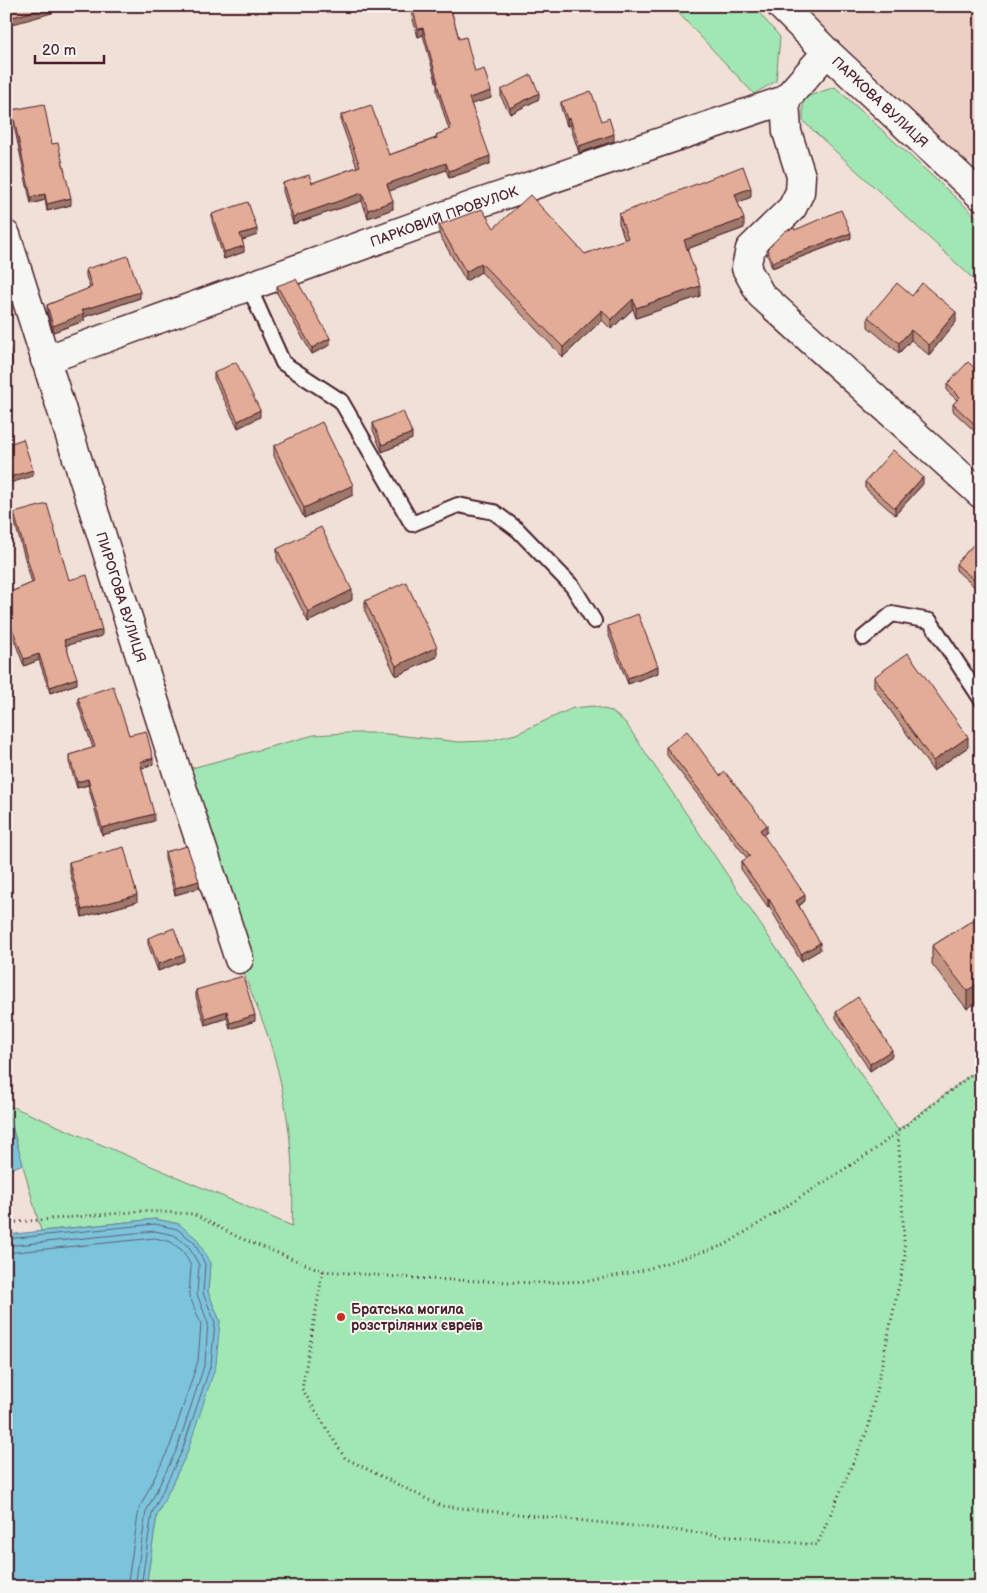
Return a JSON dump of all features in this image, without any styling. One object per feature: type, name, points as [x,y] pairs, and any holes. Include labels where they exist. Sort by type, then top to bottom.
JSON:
[{"type":"street","name":"ПАРКОВА ВУЛИЦЯ","points":[[781,6],[827,52],[981,196]]},
{"type":"street","points":[[827,52],[785,100],[787,132],[801,176],[800,192],[792,208],[750,249],[746,268],[761,295],[981,494]]},
{"type":"street","name":"ПАРКОВИЙ ПРОВУЛОК","points":[[45,360],[474,205],[785,100]]},
{"type":"street","name":"ПИРОГОВА ВУЛИЦЯ","points":[[6,235],[176,772],[239,959]]},
{"type":"lane","points":[[249,286],[283,363],[341,401],[412,524],[458,504],[494,512],[518,530],[573,587],[594,621]]},
{"type":"lane","points":[[863,638],[892,614],[930,621],[981,699]]},
{"type":"path","points":[[6,1223],[144,1211],[193,1214],[240,1238],[323,1270],[427,1279],[535,1283],[589,1281],[640,1271],[725,1245],[873,1151],[981,1067]]},
{"type":"path","points":[[323,1270],[302,1389],[345,1458],[441,1506],[817,1545],[868,1429],[904,1257],[898,1131]]},
{"type":"shaded area","points":[[803,6],[981,6],[981,151],[967,164]]},
{"type":"green space","points":[[672,6],[753,6],[780,37],[776,81],[754,94]]},
{"type":"green space","points":[[835,87],[981,221],[981,286],[803,121],[803,98]]},
{"type":"green space","points":[[593,706],[611,711],[625,722],[898,1130],[981,1067],[981,1587],[146,1587],[157,1515],[187,1453],[220,1321],[208,1292],[210,1263],[179,1224],[156,1219],[41,1231],[6,1104],[292,1226],[293,1181],[287,1115],[278,1071],[177,772],[314,735],[378,733],[459,742],[488,741],[516,734],[573,708]]},
{"type":"water","points":[[6,1107],[23,1164],[6,1171]]},
{"type":"water","points":[[155,1219],[179,1224],[197,1239],[210,1263],[208,1292],[220,1321],[216,1365],[187,1453],[157,1515],[146,1587],[6,1587],[6,1235]]},
{"type":"building","points":[[6,6],[52,6],[6,19]]},
{"type":"building","points":[[412,6],[450,6],[459,39],[466,37],[475,72],[484,69],[491,91],[469,98],[490,156],[449,171],[446,163],[387,184],[393,201],[368,210],[362,193],[293,217],[283,183],[309,175],[312,183],[360,166],[341,115],[371,105],[389,155],[437,138],[436,135],[451,129],[423,28],[418,29]]},
{"type":"building","points":[[531,75],[539,93],[510,108],[501,90]]},
{"type":"building","points":[[591,91],[602,121],[609,118],[614,134],[579,146],[570,118],[567,119],[561,102]]},
{"type":"building","points":[[44,104],[52,144],[58,143],[71,198],[47,204],[45,194],[31,197],[12,110]]},
{"type":"building","points":[[743,166],[751,188],[735,194],[744,219],[684,240],[700,286],[636,308],[633,299],[611,320],[602,310],[563,347],[481,263],[466,272],[439,225],[482,209],[494,228],[530,195],[585,254],[628,238],[619,214]]},
{"type":"building","points":[[248,202],[257,229],[240,234],[244,246],[224,252],[212,214]]},
{"type":"building","points":[[841,210],[851,233],[772,262],[767,249],[785,231],[794,228],[795,230]]},
{"type":"building","points":[[128,256],[140,292],[82,310],[84,314],[53,326],[47,305],[92,287],[86,269]]},
{"type":"building","points":[[296,279],[330,338],[312,348],[277,286]]},
{"type":"building","points":[[897,283],[912,296],[922,283],[956,312],[929,345],[911,330],[899,343],[868,317]]},
{"type":"building","points":[[6,336],[12,357],[6,359]]},
{"type":"building","points":[[236,362],[260,410],[238,421],[214,373]]},
{"type":"building","points":[[968,362],[981,374],[981,430],[953,404],[960,397],[947,384]]},
{"type":"building","points":[[403,411],[412,433],[382,445],[373,423]]},
{"type":"building","points":[[322,422],[353,485],[304,508],[274,446]]},
{"type":"building","points":[[23,439],[33,470],[6,478],[6,445]]},
{"type":"building","points":[[893,450],[923,477],[895,508],[865,482]]},
{"type":"building","points":[[47,504],[69,580],[87,575],[102,630],[64,640],[77,678],[50,687],[39,654],[24,659],[12,628],[6,630],[6,594],[34,582],[14,513]]},
{"type":"building","points":[[321,527],[352,590],[308,612],[277,549]]},
{"type":"building","points":[[981,536],[981,586],[956,564]]},
{"type":"building","points":[[406,582],[437,647],[396,666],[365,601]]},
{"type":"building","points":[[638,614],[658,666],[628,678],[608,626]]},
{"type":"building","points":[[908,653],[968,737],[933,761],[874,677]]},
{"type":"building","points":[[113,686],[129,735],[146,731],[153,758],[140,762],[154,814],[102,828],[88,779],[77,782],[69,755],[95,747],[78,698]]},
{"type":"building","points":[[687,731],[720,776],[725,772],[767,825],[760,830],[805,895],[796,901],[820,943],[801,954],[769,899],[741,862],[750,856],[666,747]]},
{"type":"building","points":[[187,846],[199,881],[175,888],[165,852]]},
{"type":"building","points":[[124,847],[137,895],[82,910],[69,862]]},
{"type":"building","points":[[981,915],[981,981],[967,991],[932,946]]},
{"type":"building","points":[[174,928],[184,955],[158,964],[148,938]]},
{"type":"building","points":[[243,976],[255,1015],[230,1023],[227,1011],[205,1018],[196,990]]},
{"type":"building","points":[[858,997],[892,1050],[870,1064],[836,1012]]},
{"type":"place","name":"Братська могила розстріляних євреїв","points":[[341,1317]]}]
